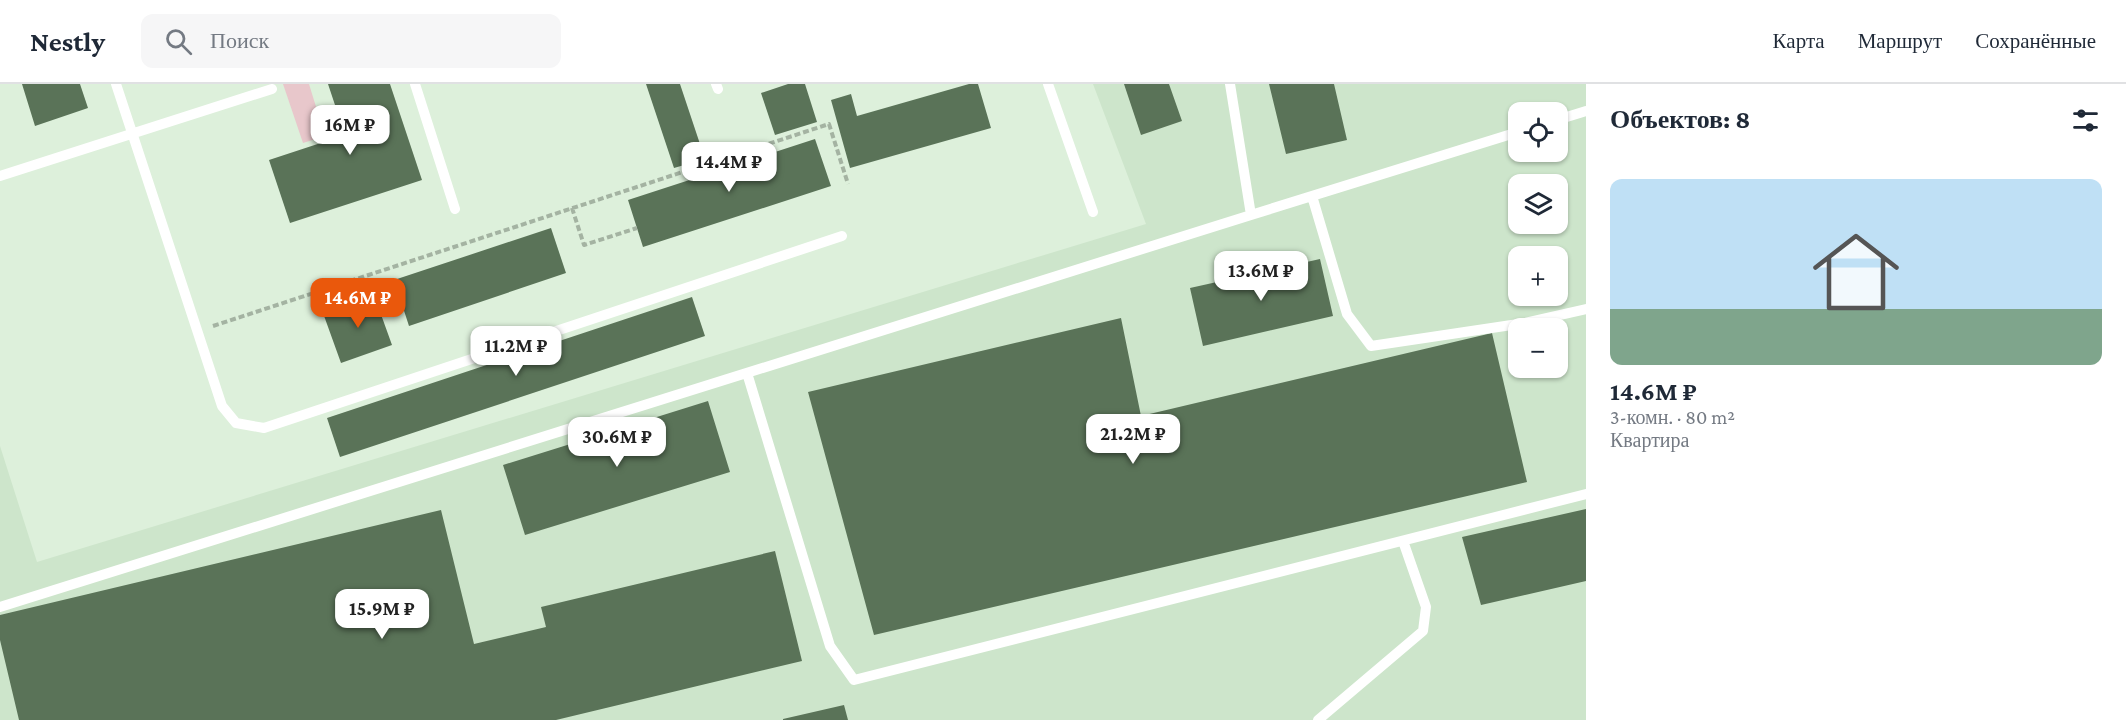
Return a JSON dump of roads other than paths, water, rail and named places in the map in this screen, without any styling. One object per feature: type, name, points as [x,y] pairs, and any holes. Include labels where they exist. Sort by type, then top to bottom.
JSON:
[{"type":"lane","points":[[116,84],[222,406],[236,423],[264,428],[842,236]]},
{"type":"lane","points":[[415,84],[456,209]]},
{"type":"lane","points":[[1048,84],[1093,212]]},
{"type":"lane","points":[[1230,84],[1251,215]]},
{"type":"lane","points":[[0,176],[272,89]]},
{"type":"lane","points":[[1568,117],[1586,111]]},
{"type":"lane","points":[[0,607],[1508,135]]},
{"type":"lane","points":[[1312,196],[1347,314],[1371,346],[1525,323],[1586,309]]},
{"type":"lane","points":[[747,373],[830,646],[854,680],[1586,494]]},
{"type":"lane","points":[[1318,720],[1423,631],[1426,607],[1403,541]]}]
